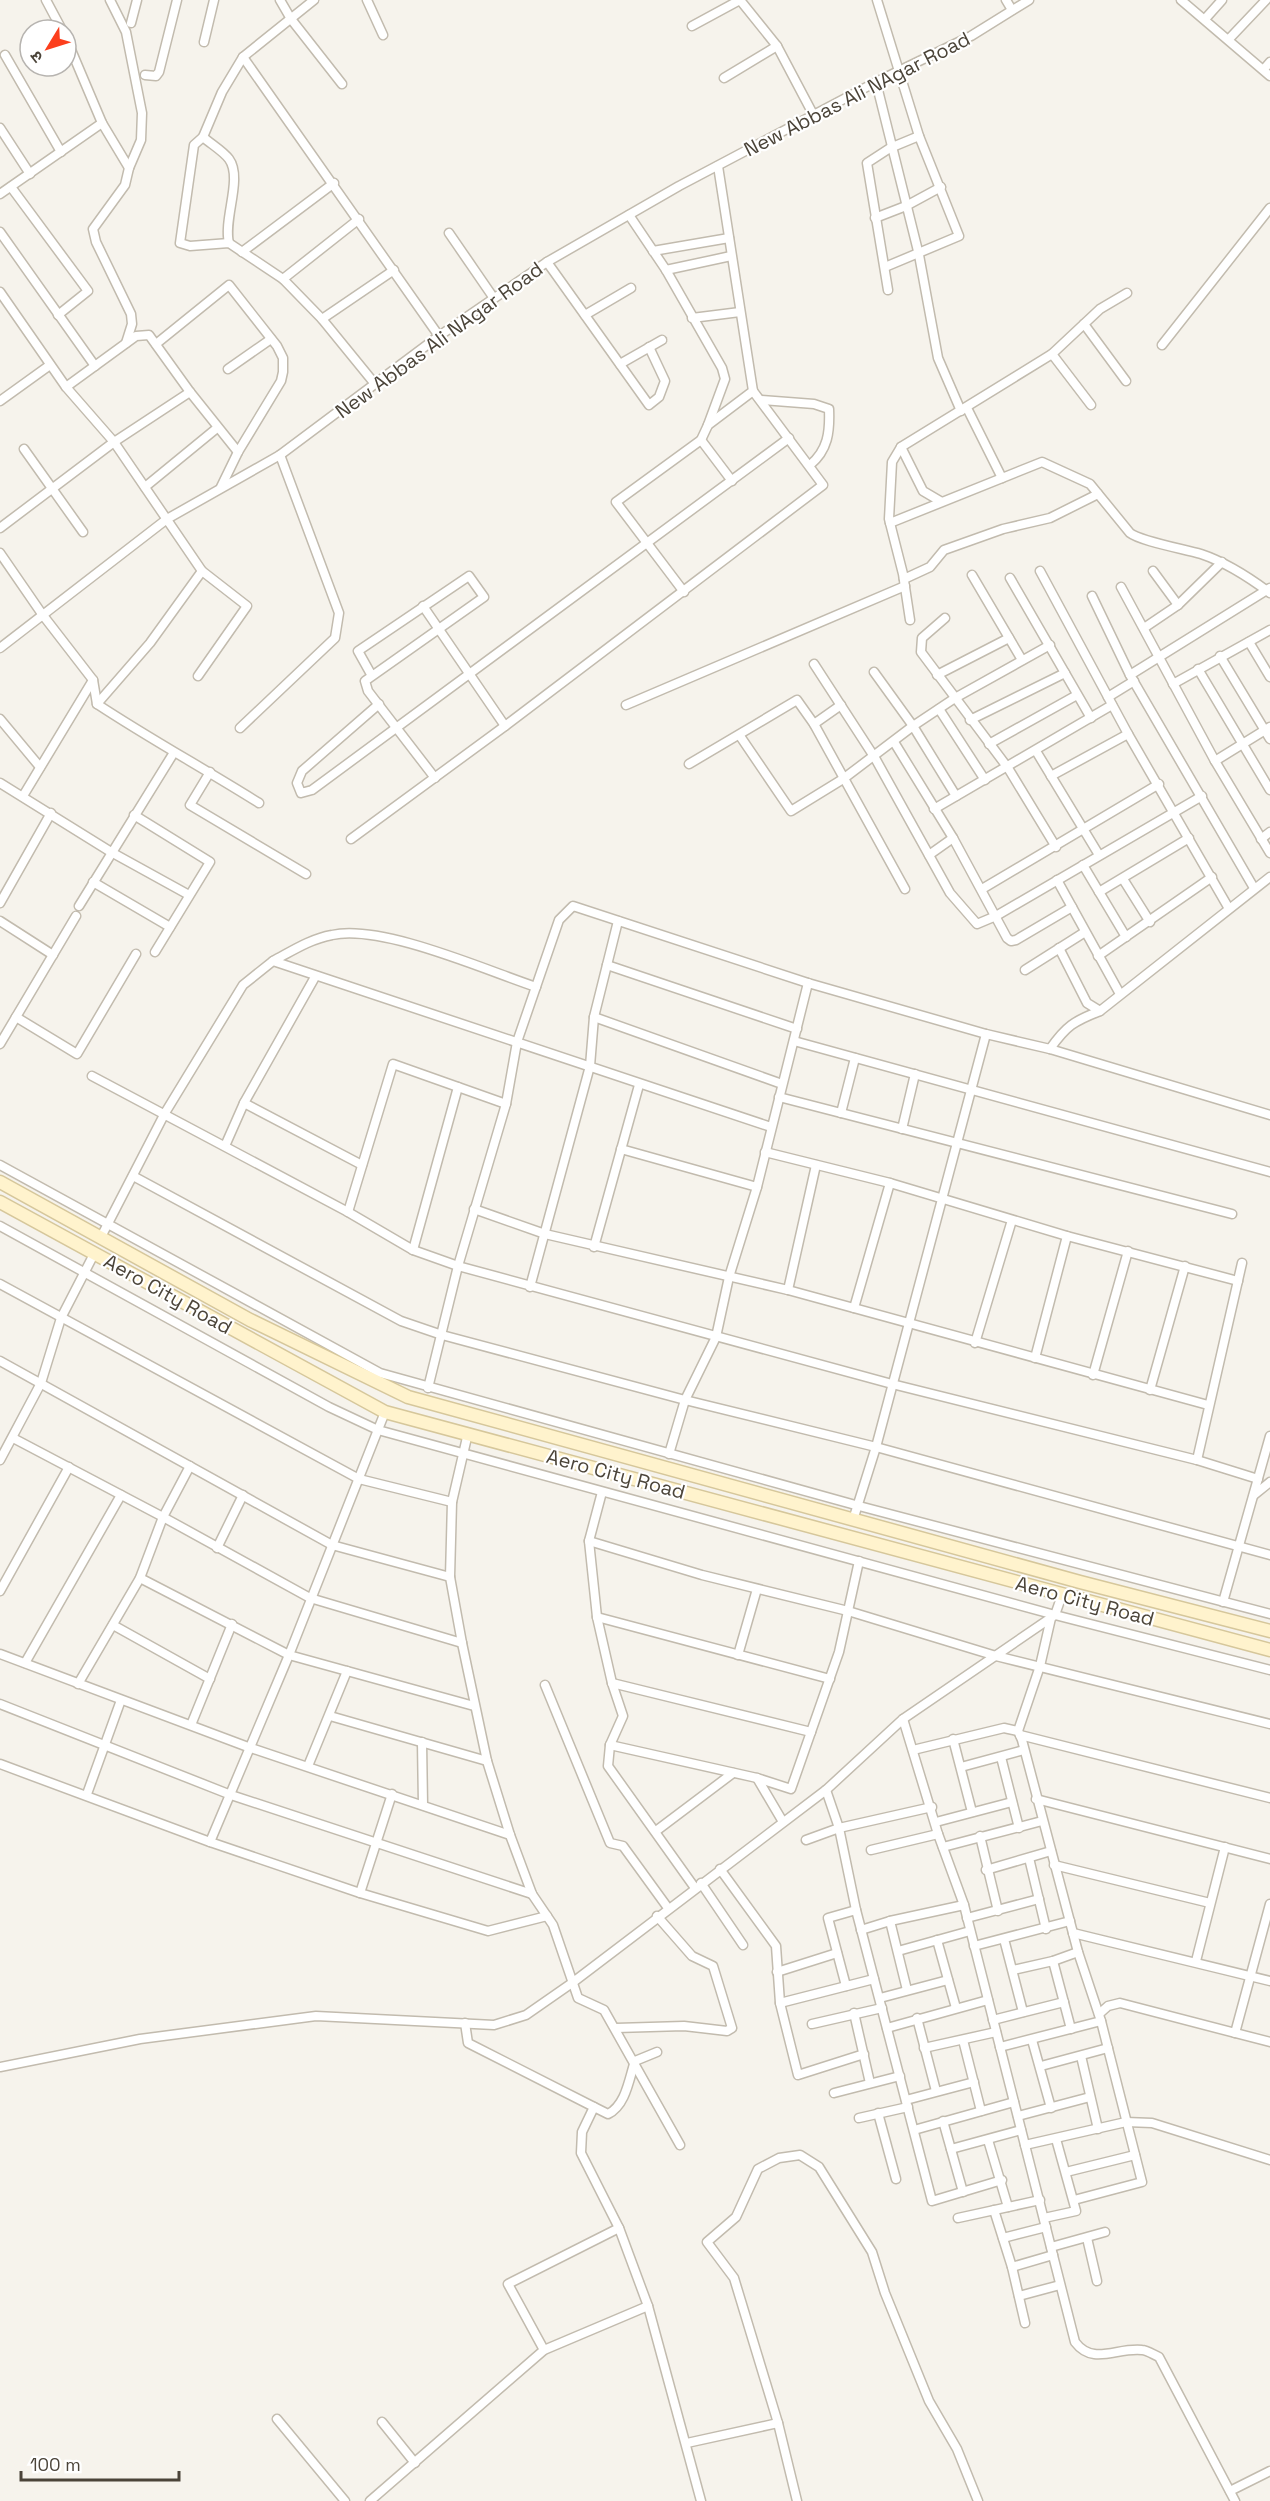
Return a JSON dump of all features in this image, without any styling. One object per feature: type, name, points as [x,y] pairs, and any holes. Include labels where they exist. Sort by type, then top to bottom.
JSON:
[{"type":"street","points":[[46,0],[56,18]]},
{"type":"street","points":[[110,0],[126,32],[142,113],[141,140],[129,168],[125,185],[93,229],[96,242],[131,314],[132,324],[126,343]]},
{"type":"street","points":[[131,23],[137,0]]},
{"type":"street","points":[[145,75],[156,76],[159,72],[177,0]]},
{"type":"street","points":[[204,42],[214,0]]},
{"type":"street","points":[[280,0],[291,19],[342,84]]},
{"type":"street","points":[[229,243],[190,246],[180,243],[194,145],[203,137],[222,92],[243,57],[314,0]]},
{"type":"street","points":[[367,0],[382,35]]},
{"type":"street","points":[[692,26],[740,0],[777,46],[814,116]]},
{"type":"street","points":[[877,0],[919,136],[959,236],[920,255],[885,267]]},
{"type":"street","points":[[1006,0],[1012,10]]},
{"type":"street","name":"New Abbas Ali NAgar Road","points":[[0,648],[167,519],[280,455],[439,336],[547,262],[718,166],[898,70],[970,36],[1029,0]]},
{"type":"street","points":[[1181,0],[1268,69]]},
{"type":"street","points":[[1205,19],[1222,0]]},
{"type":"street","points":[[1229,39],[1266,0]]},
{"type":"street","points":[[724,78],[777,46]]},
{"type":"street","points":[[5,55],[61,152]]},
{"type":"street","points":[[243,57],[334,183],[439,336]]},
{"type":"street","points":[[78,67],[102,123],[129,168]]},
{"type":"street","points":[[876,82],[890,148],[920,255],[938,358],[1002,478]]},
{"type":"street","points":[[0,195],[102,123]]},
{"type":"street","points":[[0,128],[30,174]]},
{"type":"street","points":[[888,290],[867,163],[890,148],[919,136]]},
{"type":"street","points":[[203,137],[230,160],[234,180],[226,234],[229,243],[283,279],[322,319],[375,384]]},
{"type":"street","points":[[351,838],[506,726],[822,485],[810,465],[753,391],[718,166]]},
{"type":"street","points":[[242,252],[334,183]]},
{"type":"street","points":[[11,187],[88,291],[58,315]]},
{"type":"street","points":[[875,218],[906,206],[941,187]]},
{"type":"street","points":[[1162,345],[1270,208]]},
{"type":"street","points":[[630,215],[666,270],[722,368],[725,379],[701,440],[616,502],[684,592]]},
{"type":"street","points":[[283,279],[359,219]]},
{"type":"street","points":[[0,232],[95,366]]},
{"type":"street","points":[[449,233],[493,297]]},
{"type":"street","points":[[653,251],[729,238]]},
{"type":"street","points":[[666,270],[731,256]]},
{"type":"street","points":[[547,262],[649,405],[659,397],[665,381],[649,347]]},
{"type":"street","points":[[322,319],[394,270]]},
{"type":"street","points":[[156,344],[229,285],[272,339],[283,358],[281,381],[238,452],[221,487]]},
{"type":"street","points":[[585,315],[631,288]]},
{"type":"street","points":[[0,292],[66,387],[114,442],[202,571],[247,606],[198,676]]},
{"type":"street","points":[[910,620],[905,583],[890,524],[892,462],[901,447],[1052,354],[1100,309],[1127,293]]},
{"type":"street","points":[[692,318],[740,312]]},
{"type":"street","points":[[1084,324],[1126,381]]},
{"type":"street","points":[[66,387],[126,343],[141,334],[149,335],[217,428],[238,452]]},
{"type":"street","points":[[228,369],[272,339]]},
{"type":"street","points":[[620,364],[662,340]]},
{"type":"street","points":[[1052,354],[1091,405]]},
{"type":"street","points":[[0,400],[50,365]]},
{"type":"street","points":[[708,425],[753,391]]},
{"type":"street","points":[[0,528],[114,442],[190,392]]},
{"type":"street","points":[[761,400],[814,404],[829,409],[826,445],[819,457],[810,465]]},
{"type":"street","points":[[145,487],[217,428]]},
{"type":"street","points":[[379,704],[302,771],[298,776],[299,790],[305,793],[312,790],[789,438]]},
{"type":"street","points":[[701,440],[732,481]]},
{"type":"street","points":[[901,447],[923,491],[940,501]]},
{"type":"street","points":[[24,448],[83,532]]},
{"type":"street","points":[[240,728],[335,638],[339,613],[280,455]]},
{"type":"street","points":[[890,524],[940,501],[1042,462],[1090,484],[1130,534],[1138,540],[1154,540],[1222,562],[1269,591],[1160,658],[1108,696]]},
{"type":"street","points":[[626,705],[905,583],[930,567],[944,550],[1003,529],[1050,519],[1098,494]]},
{"type":"street","points":[[0,553],[42,614],[93,680],[97,704],[173,754],[210,772],[259,803]]},
{"type":"street","points":[[1144,628],[1178,605],[1222,562]]},
{"type":"street","points":[[97,704],[150,643],[202,571]]},
{"type":"street","points":[[1040,571],[1128,734],[1159,784],[1228,907]]},
{"type":"street","points":[[1153,571],[1178,605]]},
{"type":"street","points":[[972,575],[1022,660]]},
{"type":"street","points":[[372,676],[358,651],[469,576],[484,597],[365,681],[366,688],[435,778]]},
{"type":"street","points":[[1011,578],[1091,718]]},
{"type":"street","points":[[1121,587],[1215,760],[1270,853]]},
{"type":"street","points":[[1092,596],[1132,678],[1203,796],[1254,888]]},
{"type":"street","points":[[423,606],[468,676],[506,726]]},
{"type":"street","points":[[945,618],[922,638],[920,645],[924,658],[1008,768],[1056,847]]},
{"type":"street","points":[[1173,684],[1270,630]]},
{"type":"street","points":[[937,675],[1009,638]]},
{"type":"street","points":[[1249,642],[1270,677]]},
{"type":"street","points":[[740,736],[791,811],[874,758],[914,726],[955,698],[1050,645]]},
{"type":"street","points":[[1220,656],[1267,729],[1270,740]]},
{"type":"street","points":[[814,664],[874,758],[950,893],[978,924],[996,916],[1203,796]]},
{"type":"street","points":[[1198,669],[1270,790]]},
{"type":"street","points":[[874,672],[914,726],[956,796]]},
{"type":"street","points":[[970,720],[1065,673]]},
{"type":"street","points":[[23,796],[93,680]]},
{"type":"street","points":[[989,744],[1077,695]]},
{"type":"street","points":[[690,764],[797,700],[814,724],[905,889]]},
{"type":"street","points":[[814,724],[841,705]]},
{"type":"street","points":[[934,809],[1008,768],[1112,705]]},
{"type":"street","points":[[939,709],[985,780]]},
{"type":"street","points":[[0,719],[40,767]]},
{"type":"street","points":[[1215,760],[1267,729]]},
{"type":"street","points":[[1051,776],[1128,734]]},
{"type":"street","points":[[894,742],[953,838],[1011,941],[1072,907]]},
{"type":"street","points":[[1036,751],[1099,855]]},
{"type":"street","points":[[79,906],[173,754]]},
{"type":"street","points":[[210,772],[190,805],[306,874]]},
{"type":"street","points":[[0,783],[111,852],[189,895]]},
{"type":"street","points":[[982,889],[1159,784]]},
{"type":"street","points":[[0,903],[51,813]]},
{"type":"street","points":[[134,814],[210,862],[155,952]]},
{"type":"street","points":[[1261,839],[1270,832]]},
{"type":"street","points":[[929,855],[953,838]]},
{"type":"street","points":[[1099,892],[1188,838]]},
{"type":"street","points":[[1083,865],[1126,937]]},
{"type":"street","points":[[1098,956],[1212,877]]},
{"type":"street","points":[[1050,1049],[1064,1028],[1100,1011],[1228,907],[1270,877]]},
{"type":"street","points":[[1123,879],[1150,922]]},
{"type":"street","points":[[1057,880],[1119,994]]},
{"type":"street","points":[[93,882],[170,927]]},
{"type":"street","points":[[428,1388],[458,1266],[506,1104],[517,1042],[559,920],[569,909],[577,906],[808,983],[986,1034],[1050,1049],[1270,1116]]},
{"type":"street","points":[[0,1044],[76,916]]},
{"type":"street","points":[[0,921],[53,955]]},
{"type":"street","points":[[530,1287],[591,1066],[594,1017],[618,921]]},
{"type":"street","points":[[1024,970],[1085,932]]},
{"type":"street","points":[[101,1237],[165,1113],[243,985],[273,961],[304,944],[332,934],[362,933],[398,940],[536,987]]},
{"type":"street","points":[[1059,948],[1087,1003],[1100,1011]]},
{"type":"street","points":[[16,1017],[77,1054],[136,954]]},
{"type":"street","points":[[273,961],[315,977],[771,1127]]},
{"type":"street","points":[[607,965],[797,1029]]},
{"type":"street","points":[[225,1146],[244,1103],[315,977]]},
{"type":"street","points":[[669,1454],[685,1400],[716,1337],[729,1276],[757,1187],[808,983]]},
{"type":"street","points":[[594,1017],[782,1084]]},
{"type":"street","points":[[853,1520],[876,1447],[986,1034]]},
{"type":"street","points":[[794,1041],[1270,1172]]},
{"type":"street","points":[[841,1113],[855,1058]]},
{"type":"street","points":[[348,1212],[393,1064],[506,1104]]},
{"type":"street","points":[[902,1130],[915,1074]]},
{"type":"street","points":[[92,1076],[348,1212],[413,1250],[458,1266],[892,1384],[1197,1460],[1258,1479]]},
{"type":"street","points":[[594,1247],[639,1085]]},
{"type":"street","points":[[413,1250],[458,1087]]},
{"type":"street","points":[[779,1097],[1232,1214]]},
{"type":"street","points":[[244,1103],[362,1166]]},
{"type":"street","points":[[621,1149],[757,1187]]},
{"type":"street","points":[[765,1152],[890,1183],[1066,1236],[1238,1281]]},
{"type":"street","points":[[0,1165],[380,1373],[859,1506],[1270,1614]]},
{"type":"street","points":[[788,1290],[816,1165]]},
{"type":"street","points":[[133,1176],[401,1321],[442,1335],[685,1400],[876,1447],[1270,1555]]},
{"type":"street","name":"Aero City Road","points":[[0,1182],[250,1320],[408,1397],[853,1520],[1270,1631]]},
{"type":"street","points":[[854,1308],[890,1183]]},
{"type":"street","name":"Aero City Road","points":[[0,1202],[385,1412],[1270,1650]]},
{"type":"street","points":[[474,1209],[545,1234],[788,1290],[1208,1405]]},
{"type":"street","points":[[975,1343],[1012,1220]]},
{"type":"street","points":[[0,1226],[329,1407],[378,1430],[1053,1616],[1270,1671]]},
{"type":"street","points":[[1035,1358],[1066,1236]]},
{"type":"street","points":[[1093,1375],[1128,1251]]},
{"type":"street","points":[[0,1460],[41,1383],[61,1318],[94,1254]]},
{"type":"street","points":[[1197,1460],[1242,1263]]},
{"type":"street","points":[[1150,1390],[1185,1266]]},
{"type":"street","points":[[0,1284],[359,1479],[452,1502]]},
{"type":"street","points":[[0,1361],[332,1545],[450,1577]]},
{"type":"street","points":[[210,1842],[231,1795],[248,1747],[289,1655],[309,1598],[385,1412]]},
{"type":"street","points":[[468,1433],[452,1502],[450,1577],[474,1706],[487,1761],[510,1835],[532,1893],[552,1925],[578,1998],[604,2010],[635,2061],[680,2145]]},
{"type":"street","points":[[1223,1602],[1270,1436]]},
{"type":"street","points":[[13,1438],[163,1516],[309,1598],[462,1643]]},
{"type":"street","points":[[78,1684],[140,1578],[163,1516],[190,1466]]},
{"type":"street","points":[[0,1591],[69,1467]]},
{"type":"street","points":[[657,1485],[664,1468]]},
{"type":"street","points":[[1254,1495],[1270,1482]]},
{"type":"street","points":[[602,1492],[589,1541],[597,1617],[612,1683],[623,1716],[610,1745],[608,1766],[743,1945]]},
{"type":"street","points":[[25,1663],[121,1495]]},
{"type":"street","points":[[217,1548],[243,1496]]},
{"type":"street","points":[[589,1541],[757,1589],[848,1611],[996,1656],[1270,1724]]},
{"type":"street","points":[[610,1745],[757,1778],[791,1789],[839,1652],[859,1561]]},
{"type":"street","points":[[140,1578],[289,1655],[474,1706]]},
{"type":"street","points":[[738,1655],[757,1589]]},
{"type":"street","points":[[1062,1595],[1053,1616],[1019,1733],[1078,1952],[1100,2018],[1142,2182],[1074,2200]]},
{"type":"street","points":[[0,2067],[140,2039],[316,2016],[494,2025],[526,2015],[572,1983],[657,1916],[826,1790],[903,1719],[1053,1616]]},
{"type":"street","points":[[597,1617],[830,1679]]},
{"type":"street","points":[[191,1725],[232,1624]]},
{"type":"street","points":[[113,1625],[210,1679]]},
{"type":"street","points":[[0,1654],[248,1747],[510,1835]]},
{"type":"street","points":[[308,1766],[347,1671]]},
{"type":"street","points":[[612,1683],[811,1732]]},
{"type":"street","points":[[545,1685],[610,1843],[623,1846],[668,1908]]},
{"type":"street","points":[[87,1794],[121,1700]]},
{"type":"street","points":[[0,1704],[231,1795],[532,1893]]},
{"type":"street","points":[[330,1716],[487,1761]]},
{"type":"street","points":[[903,1719],[932,1807],[938,1834],[964,1905],[1075,2342],[1082,2352],[1096,2355],[1142,2350],[1159,2357],[1235,2501]]},
{"type":"street","points":[[913,1750],[1004,1728],[1270,1798]]},
{"type":"street","points":[[953,1739],[972,1812]]},
{"type":"street","points":[[422,1742],[423,1805]]},
{"type":"street","points":[[962,1767],[1024,1750]]},
{"type":"street","points":[[1001,1757],[1019,1828]]},
{"type":"street","points":[[0,1764],[87,1794],[210,1842],[360,1893],[488,1931],[547,1916]]},
{"type":"street","points":[[656,1831],[733,1773]]},
{"type":"street","points":[[757,1778],[783,1822]]},
{"type":"street","points":[[826,1790],[839,1828],[856,1910],[932,2201],[1002,2180]]},
{"type":"street","points":[[360,1893],[392,1794]]},
{"type":"street","points":[[1036,1799],[1270,1859]]},
{"type":"street","points":[[936,1822],[1012,1802]]},
{"type":"street","points":[[806,1840],[839,1828],[932,1807]]},
{"type":"street","points":[[943,1847],[1042,1821]]},
{"type":"street","points":[[871,1850],[938,1834]]},
{"type":"street","points":[[980,1836],[986,1870],[999,1911]]},
{"type":"street","points":[[1196,1961],[1225,1847]]},
{"type":"street","points":[[986,1870],[1051,1851]]},
{"type":"street","points":[[1029,1858],[1046,1929]]},
{"type":"street","points":[[1054,1865],[1210,1903]]},
{"type":"street","points":[[720,1869],[776,1946],[780,2003],[798,2075],[864,2054]]},
{"type":"street","points":[[967,1918],[1039,1899]]},
{"type":"street","points":[[1234,2033],[1270,1904]]},
{"type":"street","points":[[861,1930],[890,1921],[964,1905]]},
{"type":"street","points":[[846,1986],[828,1918],[856,1910]]},
{"type":"street","points":[[616,2028],[684,2026],[727,2031],[732,2028],[713,1966],[692,1956],[657,1916]]},
{"type":"street","points":[[890,1921],[907,1990]]},
{"type":"street","points":[[974,1946],[1070,1921]]},
{"type":"street","points":[[898,1951],[970,1931]]},
{"type":"street","points":[[1073,1933],[1196,1961],[1270,1981]]},
{"type":"street","points":[[1004,1939],[1023,2013]]},
{"type":"street","points":[[937,1940],[956,2008]]},
{"type":"street","points":[[1013,1970],[1053,1961],[1078,1952]]},
{"type":"street","points":[[777,1972],[837,1953]]},
{"type":"street","points":[[1053,1961],[1071,2029]]},
{"type":"street","points":[[780,2003],[874,1979]]},
{"type":"street","points":[[880,1998],[948,1980]]},
{"type":"street","points":[[887,2028],[988,2000]]},
{"type":"street","points":[[993,2020],[1064,2002]]},
{"type":"street","points":[[1000,2047],[1071,2029],[1100,2018],[1108,2006],[1120,2003],[1270,2042]]},
{"type":"street","points":[[812,2024],[882,2008]]},
{"type":"street","points":[[854,2013],[870,2083]]},
{"type":"street","points":[[917,2018],[936,2091]]},
{"type":"street","points":[[465,2023],[468,2043],[608,2114],[622,2101],[635,2061],[657,2052]]},
{"type":"street","points":[[924,2048],[996,2032]]},
{"type":"street","points":[[963,2040],[981,2110]]},
{"type":"street","points":[[1032,2040],[1051,2108]]},
{"type":"street","points":[[1041,2066],[1108,2048]]},
{"type":"street","points":[[1081,2056],[1098,2129]]},
{"type":"street","points":[[834,2093],[900,2076]]},
{"type":"street","points":[[859,2118],[907,2104],[936,2091],[974,2082]]},
{"type":"street","points":[[1018,2116],[1090,2097]]},
{"type":"street","points":[[914,2130],[1014,2102]]},
{"type":"street","points":[[594,2107],[582,2132],[580,2153],[619,2228],[648,2306],[701,2501]]},
{"type":"street","points":[[879,2113],[896,2180]]},
{"type":"street","points":[[943,2121],[963,2192]]},
{"type":"street","points":[[1025,2145],[1126,2122],[1152,2123],[1270,2160]]},
{"type":"street","points":[[951,2149],[1021,2130]]},
{"type":"street","points":[[1004,2238],[1076,2211],[1056,2139]]},
{"type":"street","points":[[988,2140],[1002,2180],[1008,2207]]},
{"type":"street","points":[[797,2501],[778,2423],[734,2278],[707,2242],[736,2217],[758,2169],[779,2158],[800,2155],[819,2167],[872,2252],[885,2293],[929,2401],[957,2449],[978,2501]]},
{"type":"street","points":[[1065,2172],[1135,2155]]},
{"type":"street","points":[[958,2218],[1040,2200]]},
{"type":"street","points":[[994,2210],[1012,2267],[1025,2323]]},
{"type":"street","points":[[544,2350],[508,2284],[619,2228]]},
{"type":"street","points":[[1012,2267],[1105,2232]]},
{"type":"street","points":[[1087,2238],[1097,2281]]},
{"type":"street","points":[[1019,2296],[1060,2285]]},
{"type":"street","points":[[370,2501],[544,2350],[648,2306]]},
{"type":"street","points":[[277,2420],[345,2501]]},
{"type":"street","points":[[382,2422],[415,2463]]},
{"type":"street","points":[[687,2443],[778,2423]]},
{"type":"street","points":[[1230,2491],[1270,2471]]}]
